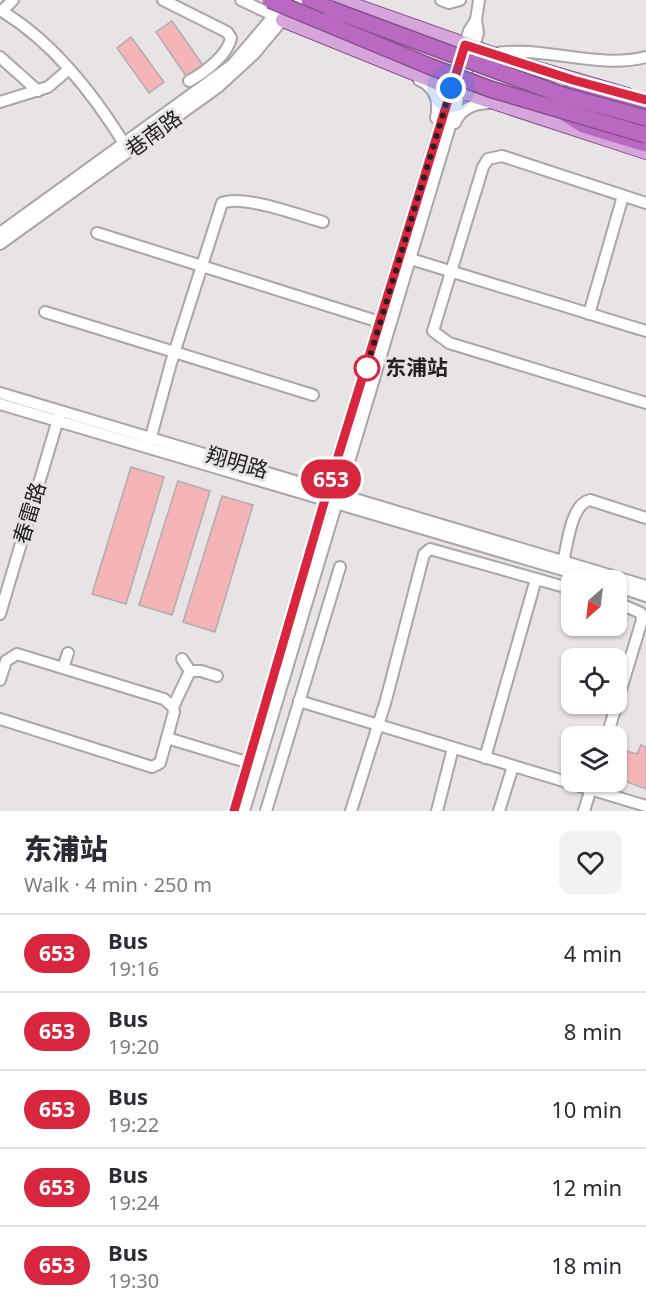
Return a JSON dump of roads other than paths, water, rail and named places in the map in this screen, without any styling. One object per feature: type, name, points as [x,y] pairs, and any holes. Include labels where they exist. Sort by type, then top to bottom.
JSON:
[{"type":"highway","points":[[270,0],[429,66],[561,103],[646,118]]},
{"type":"highway","points":[[309,0],[561,103],[646,135]]},
{"type":"highway","points":[[561,103],[582,91],[646,107]]},
{"type":"highway","points":[[561,103],[583,125],[646,144]]},
{"type":"main road","points":[[339,0],[490,54],[646,100]]},
{"type":"main road","points":[[279,18],[456,90],[646,152]]},
{"type":"street","points":[[13,0],[1,10],[30,32],[91,93],[127,148]]},
{"type":"street","points":[[163,0],[226,32],[231,38],[230,44],[215,61],[189,81]]},
{"type":"street","points":[[241,0],[279,18]]},
{"type":"street","points":[[441,0],[449,3],[460,0]]},
{"type":"street","points":[[244,811],[253,764],[469,47],[479,0]]},
{"type":"street","name":"巷南路","points":[[0,233],[218,87],[254,54],[293,2]]},
{"type":"street","points":[[490,54],[516,51],[569,59],[630,62],[646,57]]},
{"type":"street","points":[[0,57],[38,91]]},
{"type":"street","points":[[391,63],[401,73],[429,85],[436,95],[438,109],[424,161],[426,187]]},
{"type":"street","points":[[0,102],[11,96],[48,87],[69,69]]},
{"type":"street","points":[[426,187],[462,111],[479,104],[501,105]]},
{"type":"street","name":"巷南路","points":[[0,244],[127,148]]},
{"type":"street","points":[[646,203],[496,155],[488,159],[483,167],[433,331],[439,337],[474,352],[646,403]]},
{"type":"street","points":[[589,314],[623,196]]},
{"type":"street","points":[[149,443],[175,350],[222,203],[229,200],[324,222]]},
{"type":"street","points":[[97,233],[385,324]]},
{"type":"street","points":[[405,257],[646,331]]},
{"type":"street","points":[[45,312],[175,350],[313,395]]},
{"type":"street","name":"翔明路","points":[[0,393],[59,417]]},
{"type":"street","name":"翔明路","points":[[0,404],[59,417],[562,566],[646,585]]},
{"type":"street","name":"春雷路","points":[[0,615],[59,417]]},
{"type":"street","points":[[562,566],[575,515],[584,501],[590,500],[646,518]]},
{"type":"street","points":[[351,811],[378,724],[424,554],[430,549],[561,586]]},
{"type":"street","name":"翔明路","points":[[562,566],[572,570]]},
{"type":"street","points":[[266,811],[340,567]]},
{"type":"street","points":[[485,758],[536,579]]},
{"type":"street","points":[[627,590],[646,596]]},
{"type":"street","points":[[610,726],[642,620],[641,613],[627,607]]},
{"type":"street","points":[[63,668],[68,652]]},
{"type":"street","points":[[0,680],[6,661],[17,654],[165,699],[173,707]]},
{"type":"street","points":[[182,659],[190,671]]},
{"type":"street","points":[[190,671],[201,670],[217,676]]},
{"type":"street","points":[[0,720],[152,766],[160,763],[173,707],[190,671]]},
{"type":"street","points":[[298,701],[485,758],[561,778]]},
{"type":"street","points":[[167,738],[253,764]]},
{"type":"street","points":[[436,811],[453,748]]},
{"type":"street","points":[[234,811],[253,764]]},
{"type":"street","points":[[499,811],[513,766]]},
{"type":"street","points":[[584,811],[590,792]]},
{"type":"street","points":[[608,792],[646,806]]},
{"type":"place","name":"东浦站","points":[[367,368]]}]
